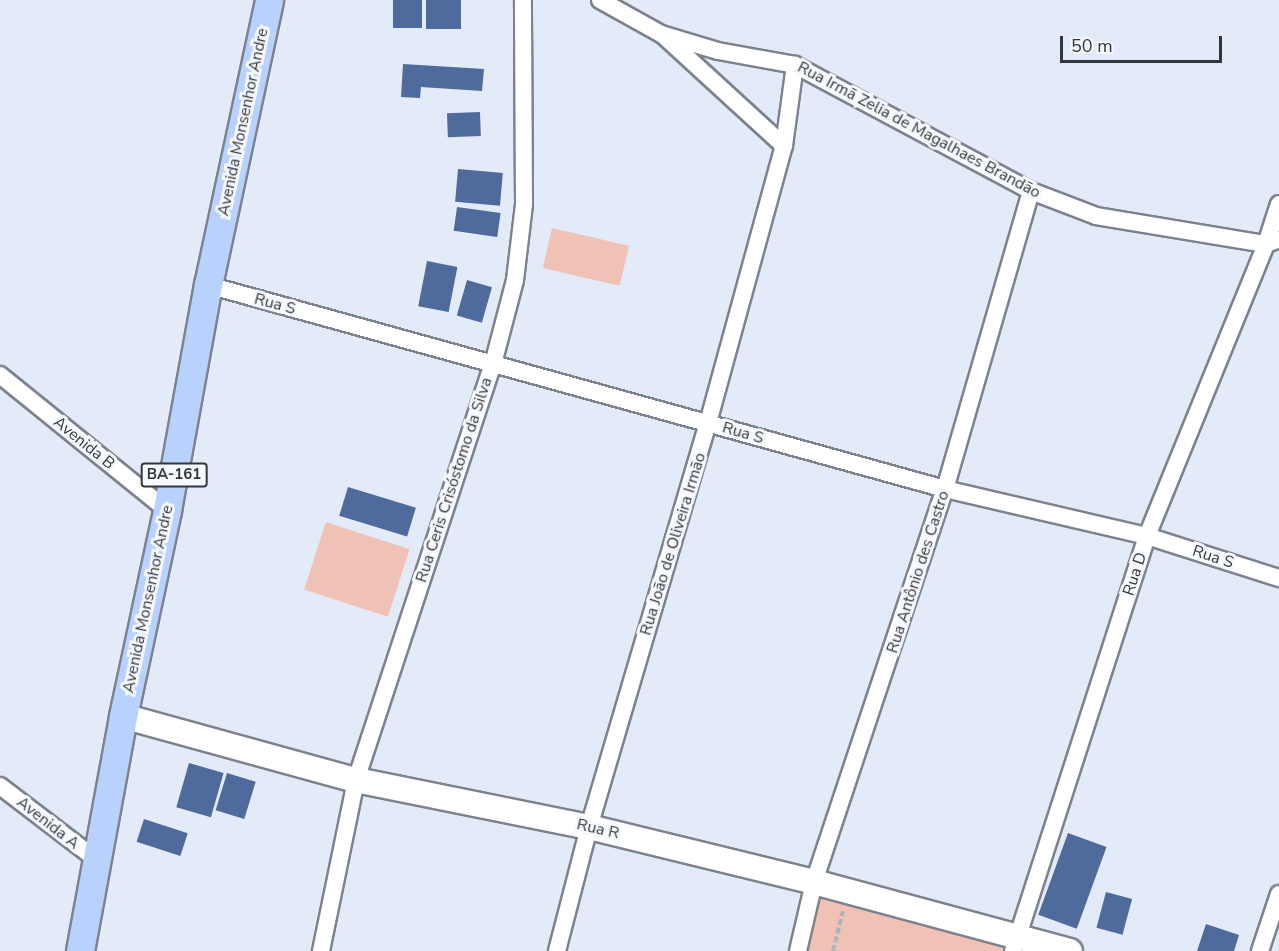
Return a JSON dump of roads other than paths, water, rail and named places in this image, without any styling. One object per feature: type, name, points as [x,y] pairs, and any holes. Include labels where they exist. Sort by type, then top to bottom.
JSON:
[{"type":"main road","name":"Avenida Monsenhor Andre","points":[[80,951],[123,716],[167,510],[208,285],[269,0]]},
{"type":"street","name":"Rua Ceris Crisóstomo da Silva","points":[[321,951],[356,780],[493,364],[515,280],[524,204],[523,0]]},
{"type":"street","name":"Rua Irmã Zelia de Magalhaes Brandão","points":[[600,0],[661,34],[718,51],[795,64],[1031,191],[1096,216],[1273,242]]},
{"type":"street","points":[[661,34],[784,147]]},
{"type":"street","name":"Rua João de Oliveira Irmão","points":[[557,951],[589,826],[708,423],[784,147],[795,64]]},
{"type":"street","name":"Rua Antônio des Castro","points":[[798,951],[814,882],[945,489],[1031,191]]},
{"type":"street","name":"Rua D","points":[[1015,944],[1147,536],[1273,242],[1279,204]]},
{"type":"street","name":"Rua S","points":[[208,285],[945,489],[1147,536],[1279,578]]},
{"type":"street","name":"Avenida B","points":[[0,375],[167,510]]},
{"type":"street","name":"Rua R","points":[[123,716],[356,780],[589,826],[814,882],[1015,944],[1070,951]]},
{"type":"street","name":"Avenida A","points":[[0,786],[97,860]]},
{"type":"street","points":[[1260,951],[1279,894]]}]
